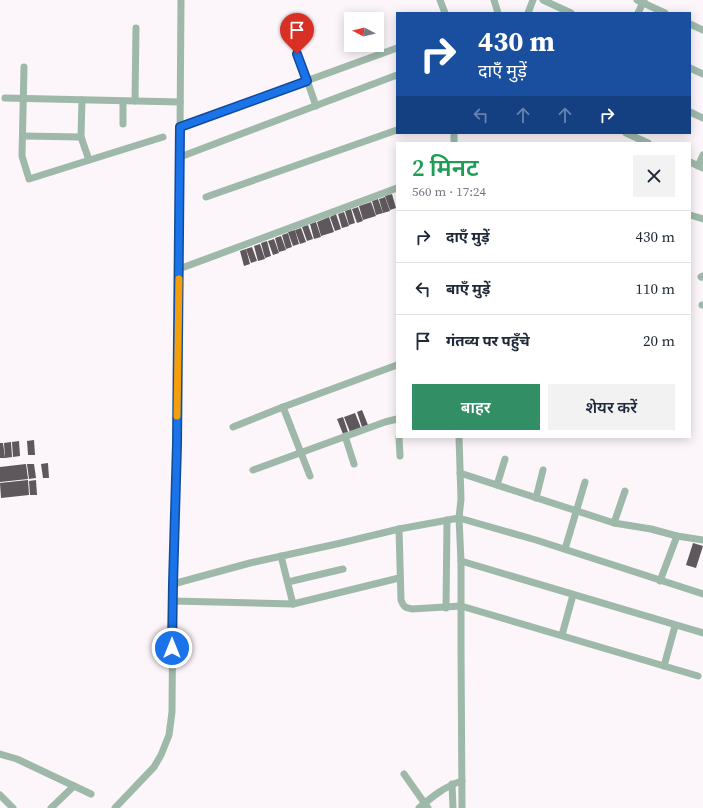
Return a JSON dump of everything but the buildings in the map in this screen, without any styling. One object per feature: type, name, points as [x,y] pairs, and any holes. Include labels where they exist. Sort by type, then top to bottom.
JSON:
[{"type":"street","points":[[115,808],[154,767],[161,755],[169,735],[172,712],[173,584],[177,444],[181,0]]},
{"type":"street","points":[[440,0],[445,12]]},
{"type":"street","points":[[494,0],[498,12]]},
{"type":"street","points":[[528,12],[534,0]]},
{"type":"street","points":[[543,0],[569,12]]},
{"type":"street","points":[[638,12],[641,1],[664,12]]},
{"type":"street","points":[[691,24],[703,30]]},
{"type":"street","points":[[135,101],[136,28]]},
{"type":"street","points":[[293,40],[316,106]]},
{"type":"street","points":[[180,127],[396,48]]},
{"type":"street","points":[[24,67],[22,156],[29,179],[163,137]]},
{"type":"street","points":[[691,68],[703,74]]},
{"type":"street","points":[[180,157],[396,75]]},
{"type":"street","points":[[4,98],[180,102]]},
{"type":"street","points":[[82,100],[81,137],[89,160]]},
{"type":"street","points":[[123,101],[123,124]]},
{"type":"street","points":[[691,112],[703,118]]},
{"type":"street","points":[[206,197],[396,130]]},
{"type":"street","points":[[628,134],[646,142]]},
{"type":"street","points":[[23,136],[81,137]]},
{"type":"street","points":[[691,162],[701,167],[703,155]]},
{"type":"street","points":[[179,270],[396,188]]},
{"type":"street","points":[[691,215],[703,219]]},
{"type":"street","points":[[234,427],[283,407],[396,365]]},
{"type":"street","points":[[283,407],[310,476]]},
{"type":"street","points":[[253,470],[301,451],[396,419]]},
{"type":"street","points":[[345,436],[354,464]]},
{"type":"street","points":[[399,438],[400,456]]},
{"type":"street","points":[[459,438],[461,499],[459,518],[461,561],[462,808]]},
{"type":"street","points":[[497,485],[505,459]]},
{"type":"street","points":[[536,498],[543,470]]},
{"type":"street","points":[[460,473],[614,523],[703,540]]},
{"type":"street","points":[[565,549],[575,511],[585,482]]},
{"type":"street","points":[[614,523],[625,491]]},
{"type":"street","points":[[173,584],[281,556],[399,529],[459,518],[565,549],[703,594]]},
{"type":"street","points":[[446,608],[447,520]]},
{"type":"street","points":[[399,529],[400,600],[406,608],[446,608],[461,606],[698,676]]},
{"type":"street","points":[[660,581],[677,536]]},
{"type":"street","points":[[281,556],[294,604]]},
{"type":"street","points":[[461,561],[675,626],[703,633]]},
{"type":"street","points":[[288,582],[343,569]]},
{"type":"street","points":[[173,601],[294,604],[399,578]]},
{"type":"street","points":[[562,635],[573,595]]},
{"type":"street","points":[[664,666],[675,626]]},
{"type":"street","points":[[0,754],[17,759],[92,794]]},
{"type":"street","points":[[404,774],[424,806],[452,784],[462,781]]},
{"type":"street","points":[[452,784],[453,808]]},
{"type":"street","points":[[51,808],[74,786]]},
{"type":"street","points":[[0,795],[13,808]]},
{"type":"slow traffic","points":[[177,416],[179,279]]},
{"type":"route","points":[[172,648],[177,444],[180,127],[307,81],[297,54]]}]
